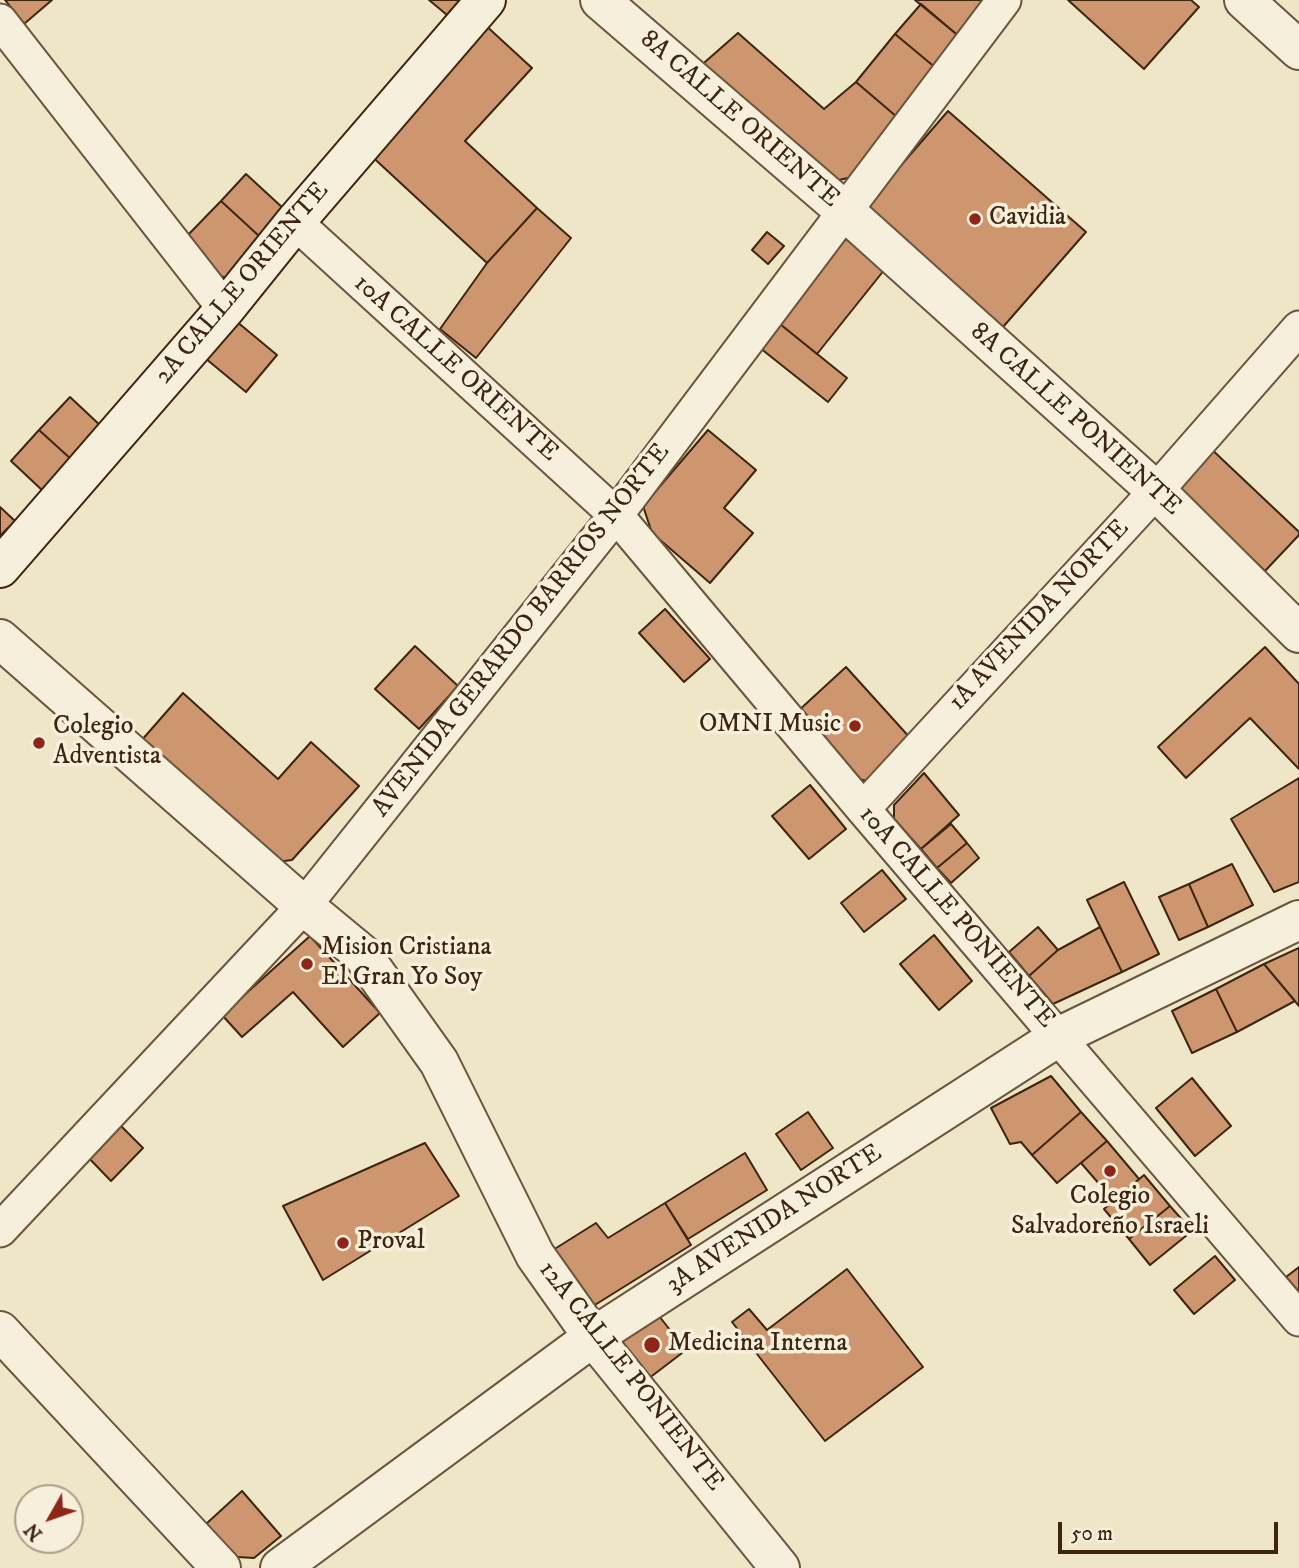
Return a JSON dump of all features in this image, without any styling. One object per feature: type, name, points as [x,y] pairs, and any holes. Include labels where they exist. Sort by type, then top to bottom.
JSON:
[{"type":"street","name":"2A CALLE ORIENTE","points":[[0,568],[225,309],[295,222],[486,0]]},
{"type":"street","name":"8A CALLE ORIENTE","points":[[600,0],[846,212]]},
{"type":"street","name":"AVENIDA GERARDO BARRIOS NORTE","points":[[0,1230],[304,905],[616,515],[1004,0]]},
{"type":"street","points":[[1244,0],[1299,50]]},
{"type":"street","points":[[0,21],[225,309]]},
{"type":"street","name":"8A CALLE PONIENTE","points":[[846,212],[1156,491],[1299,633]]},
{"type":"street","name":"10A CALLE ORIENTE","points":[[295,222],[616,515]]},
{"type":"street","name":"1A AVENIDA NORTE","points":[[863,809],[1156,491],[1299,328]]},
{"type":"street","name":"10A CALLE PONIENTE","points":[[616,515],[1299,1319]]},
{"type":"street","name":"12A CALLE PONIENTE","points":[[0,639],[362,954],[439,1062],[535,1255],[593,1337],[780,1568]]},
{"type":"street","name":"3A AVENIDA NORTE","points":[[281,1568],[593,1337],[1058,1037],[1299,920]]},
{"type":"street","points":[[0,1331],[221,1568]]},
{"type":"building","points":[[5,0],[52,0],[24,24]]},
{"type":"building","points":[[429,0],[460,0],[447,15]]},
{"type":"building","points":[[915,0],[983,0],[988,4],[961,38]]},
{"type":"building","points":[[1068,0],[1191,0],[1199,7],[1144,69]]},
{"type":"building","points":[[921,4],[961,38],[937,69],[895,34]]},
{"type":"building","points":[[483,23],[532,68],[465,141],[537,208],[487,263],[366,151]]},
{"type":"building","points":[[738,33],[824,109],[856,82],[897,117],[852,177],[822,184],[697,69]]},
{"type":"building","points":[[895,34],[937,69],[897,117],[856,82]]},
{"type":"building","name":"Cavidia","points":[[948,111],[1086,232],[1003,327],[865,207]]},
{"type":"building","points":[[246,174],[284,209],[259,236],[221,201]]},
{"type":"building","points":[[221,201],[259,236],[230,278],[213,275],[186,237]]},
{"type":"building","points":[[537,208],[571,238],[476,358],[440,329],[487,263]]},
{"type":"building","points":[[767,232],[784,246],[768,264],[752,250]]},
{"type":"building","points":[[838,239],[855,241],[885,269],[817,354],[775,320]]},
{"type":"building","points":[[775,320],[847,378],[828,402],[755,344]]},
{"type":"building","points":[[236,321],[277,355],[246,392],[205,358]]},
{"type":"building","points":[[70,397],[102,427],[72,460],[39,430]]},
{"type":"building","points":[[39,430],[72,460],[43,491],[11,461]]},
{"type":"building","points":[[708,430],[756,470],[724,508],[753,533],[710,583],[652,533],[643,506]]},
{"type":"building","points":[[1207,445],[1299,532],[1265,571],[1171,483]]},
{"type":"building","points":[[0,507],[15,521],[0,536]]},
{"type":"building","points":[[665,609],[710,659],[684,682],[639,633]]},
{"type":"building","points":[[415,646],[458,686],[419,729],[375,689]]},
{"type":"building","points":[[1265,647],[1299,684],[1299,769],[1250,718],[1186,778],[1158,747]]},
{"type":"building","name":"OMNI Music","points":[[846,667],[912,740],[868,781],[858,779],[797,712]]},
{"type":"building","points":[[183,693],[278,779],[311,742],[359,786],[292,860],[276,862],[141,741]]},
{"type":"building","points":[[924,773],[959,815],[921,849],[894,819],[894,805]]},
{"type":"building","points":[[1299,778],[1299,882],[1274,892],[1231,819]]},
{"type":"building","points":[[810,785],[846,829],[809,859],[772,816]]},
{"type":"building","points":[[951,824],[967,843],[937,868],[921,849]]},
{"type":"building","points":[[967,843],[979,858],[951,883],[937,868]]},
{"type":"building","points":[[1232,864],[1253,905],[1208,927],[1189,884]]},
{"type":"building","points":[[882,870],[906,899],[864,932],[841,903]]},
{"type":"building","points":[[1124,882],[1159,954],[1122,972],[1087,900]]},
{"type":"building","points":[[1189,884],[1208,927],[1179,940],[1159,897]]},
{"type":"building","points":[[1038,927],[1058,950],[1029,976],[1009,952]]},
{"type":"building","points":[[1100,927],[1122,972],[1053,1004],[1029,976],[1058,950]]},
{"type":"building","points":[[934,935],[972,981],[939,1010],[900,964]]},
{"type":"building","name":"Mision Cristiana El Gran Yo Soy","points":[[310,936],[380,1013],[343,1047],[293,992],[242,1037],[222,1015]]},
{"type":"building","points":[[1299,948],[1299,1006],[1264,964]]},
{"type":"building","points":[[1264,964],[1295,1001],[1237,1032],[1216,989]]},
{"type":"building","points":[[1216,989],[1237,1032],[1192,1053],[1172,1011]]},
{"type":"building","points":[[1051,1076],[1081,1112],[1032,1155],[1021,1142],[1010,1144],[991,1108]]},
{"type":"building","points":[[1192,1078],[1231,1126],[1195,1156],[1156,1108]]},
{"type":"building","points":[[808,1112],[833,1148],[801,1170],[776,1134]]},
{"type":"building","points":[[1081,1112],[1107,1141],[1057,1183],[1032,1155]]},
{"type":"building","points":[[115,1120],[143,1148],[111,1181],[83,1152]]},
{"type":"building","name":"Colegio Salvadoreño Israeli","points":[[1107,1141],[1139,1179],[1114,1201],[1081,1163]]},
{"type":"building","name":"Proval","points":[[425,1143],[459,1196],[323,1280],[283,1206]]},
{"type":"building","points":[[745,1153],[767,1190],[688,1239],[665,1203]]},
{"type":"building","points":[[1144,1175],[1170,1206],[1129,1239],[1104,1209]]},
{"type":"building","points":[[665,1203],[691,1245],[590,1308],[553,1250],[596,1223],[608,1238]]},
{"type":"building","points":[[1170,1206],[1192,1231],[1150,1265],[1129,1239]]},
{"type":"building","points":[[1215,1256],[1235,1280],[1194,1314],[1174,1290]]},
{"type":"building","points":[[1299,1267],[1299,1292],[1286,1277]]},
{"type":"building","points":[[847,1269],[923,1367],[825,1441],[732,1322],[749,1309],[767,1330]]},
{"type":"building","name":"Medicina Interna","points":[[655,1311],[686,1350],[648,1379],[617,1340]]},
{"type":"building","points":[[242,1491],[281,1536],[254,1558],[237,1557],[206,1524]]},
{"type":"place","name":"Cavidia","points":[[975,219]]},
{"type":"place","name":"OMNI Music","points":[[855,726]]},
{"type":"place","name":"Colegio Adventista","points":[[39,743]]},
{"type":"place","name":"Mision Cristiana El Gran Yo Soy","points":[[307,964]]},
{"type":"place","name":"Colegio Salvadoreño Israeli","points":[[1110,1171]]},
{"type":"place","name":"Proval","points":[[343,1243]]},
{"type":"place","name":"Medicina Interna","points":[[652,1345]]}]
